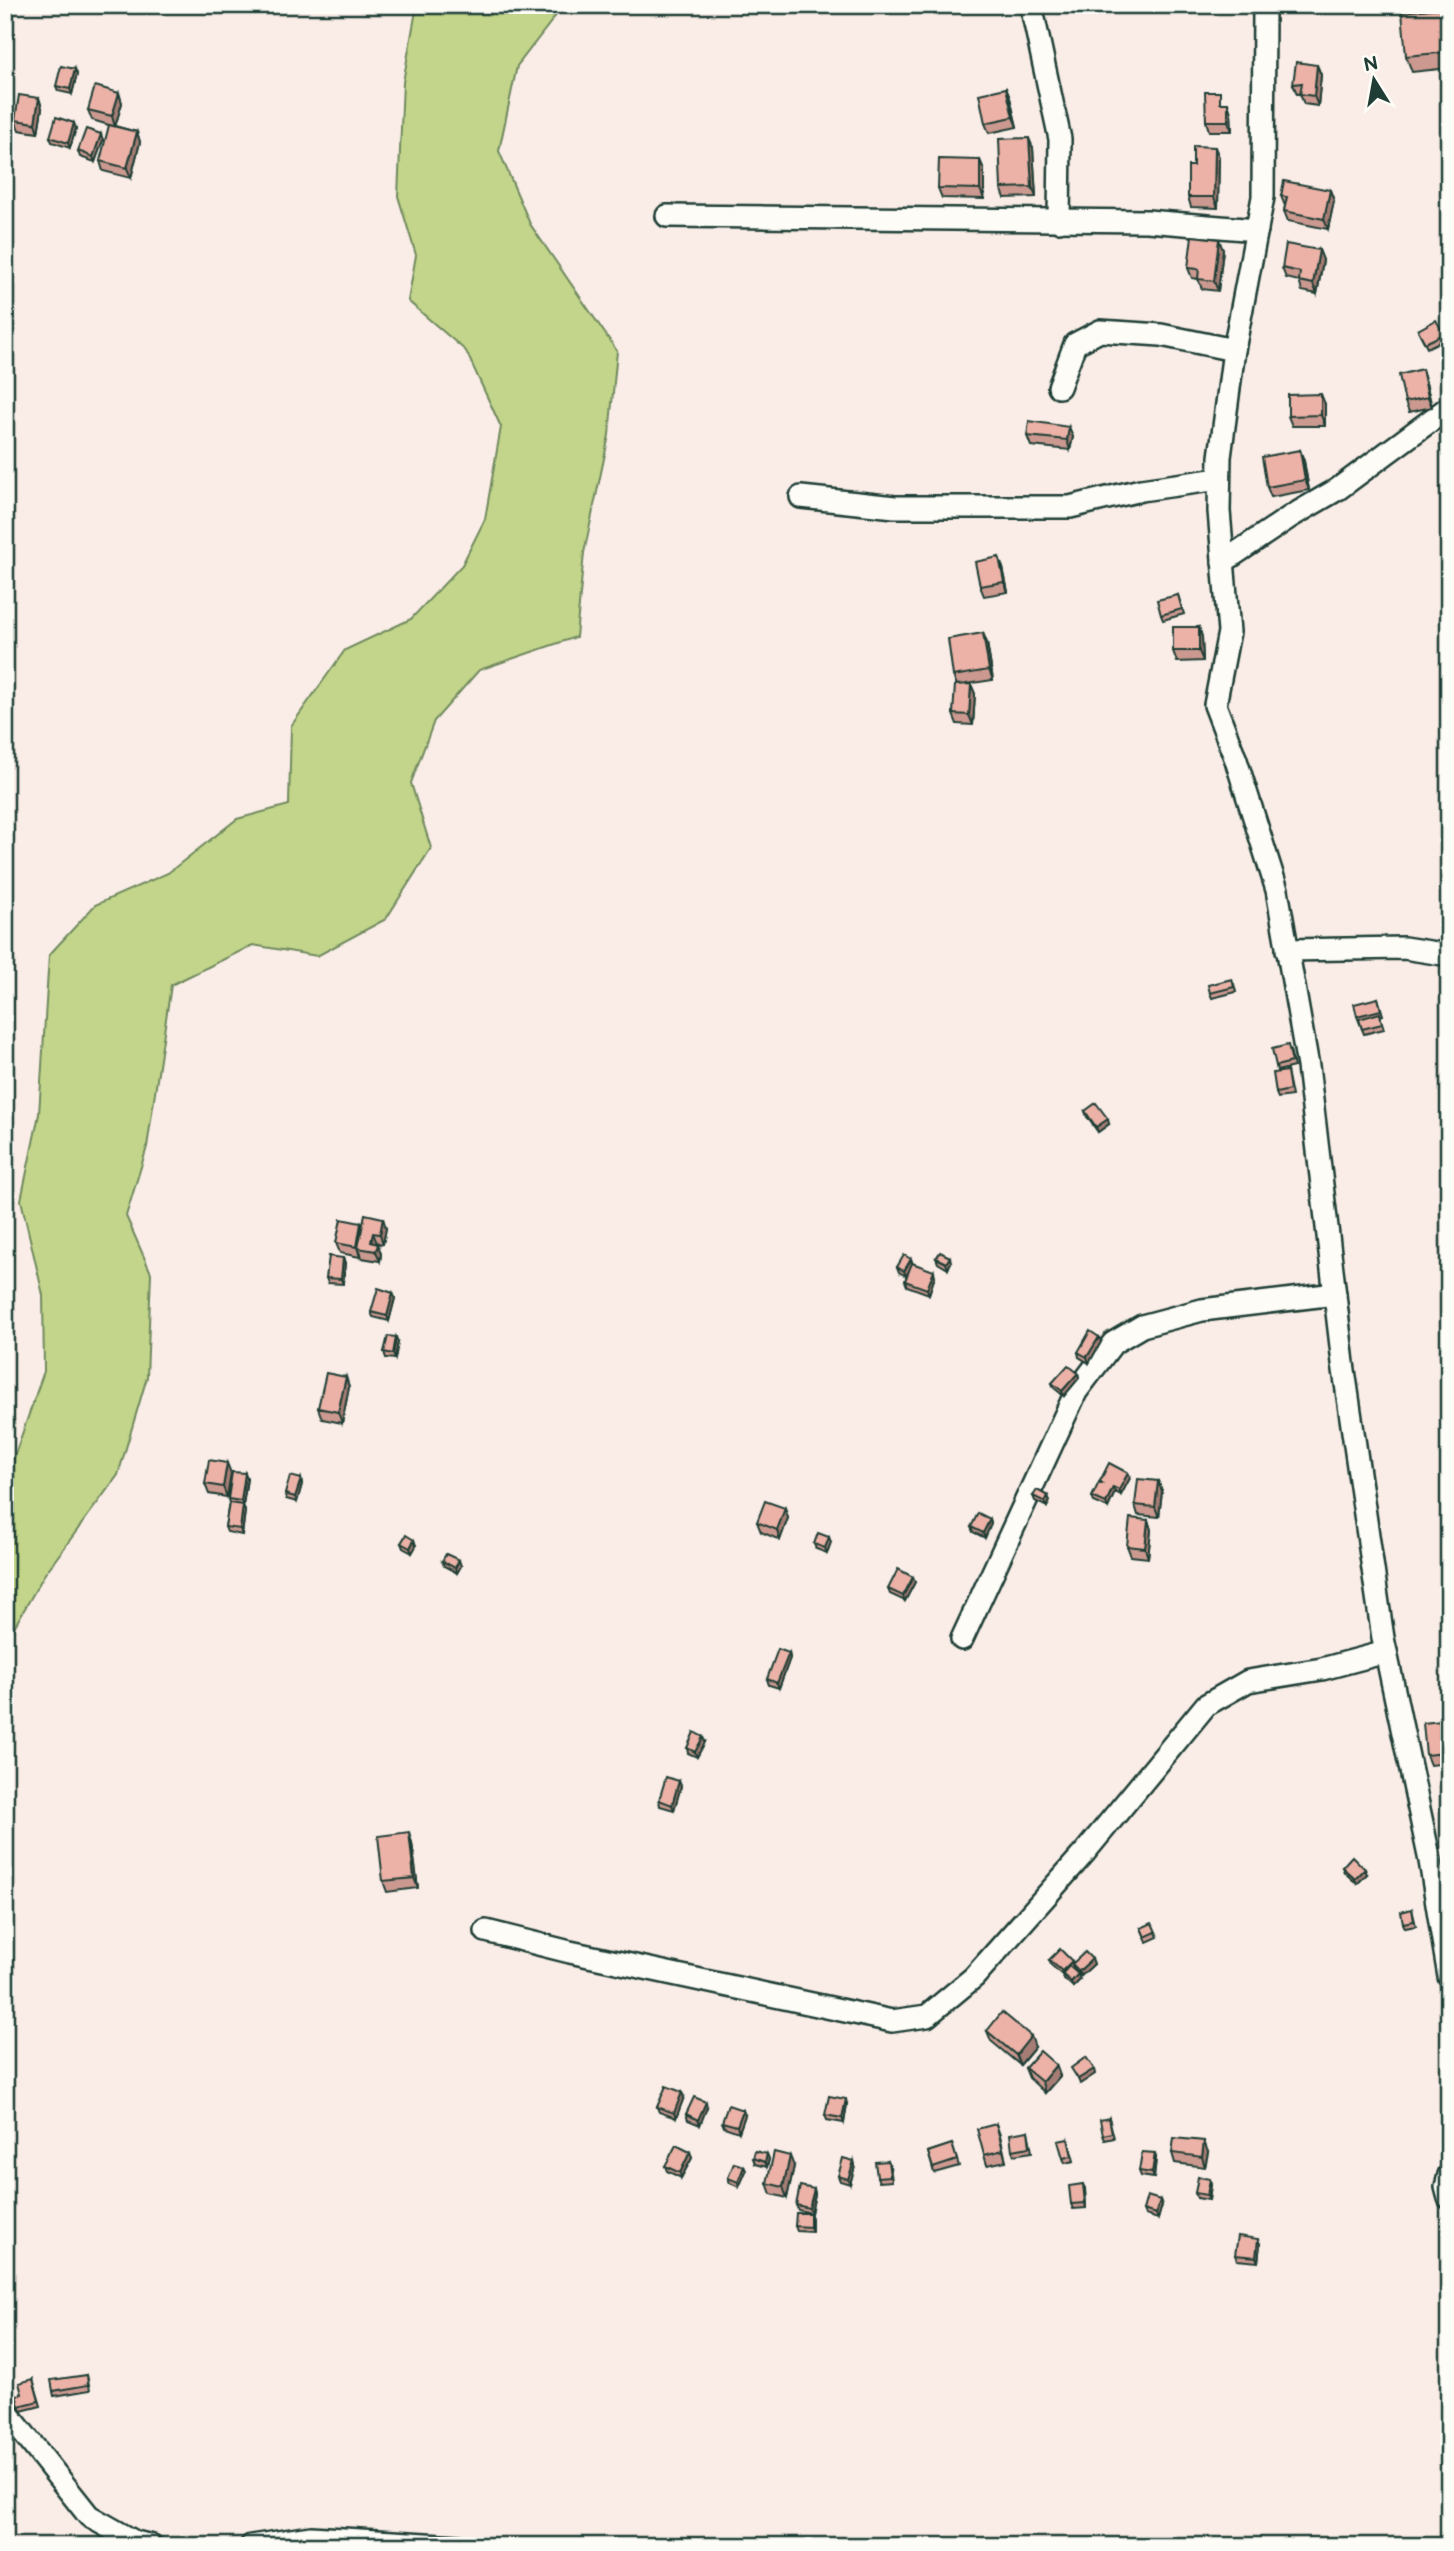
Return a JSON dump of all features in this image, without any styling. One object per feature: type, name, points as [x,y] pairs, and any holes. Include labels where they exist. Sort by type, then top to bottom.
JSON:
[{"type":"street","points":[[1031,5],[1060,139],[1059,220]]},
{"type":"street","points":[[1264,5],[1263,197],[1234,350],[1220,457],[1219,511],[1229,632],[1215,705],[1236,760],[1277,890],[1308,1066],[1335,1294],[1386,1652],[1430,1861],[1449,1977]]},
{"type":"street","points":[[667,216],[1147,221],[1257,230]]},
{"type":"street","points":[[1059,387],[1075,344],[1100,331],[1161,335],[1234,350]]},
{"type":"street","points":[[1223,562],[1338,489],[1449,407]]},
{"type":"street","points":[[801,497],[895,507],[1070,507],[1141,491],[1219,479]]},
{"type":"street","points":[[1287,950],[1404,948],[1449,955]]},
{"type":"street","points":[[962,1639],[1076,1392],[1113,1343],[1142,1326],[1202,1310],[1335,1294]]},
{"type":"street","points":[[486,1931],[570,1952],[892,2021],[927,2016],[974,1977],[1085,1852],[1206,1705],[1248,1681],[1322,1669],[1386,1652]]},
{"type":"street","points":[[1449,2175],[1446,2187],[1449,2198]]},
{"type":"street","points":[[5,2410],[89,2516],[122,2546]]},
{"type":"street","points":[[89,2516],[135,2542],[152,2546]]},
{"type":"street","points":[[251,2546],[312,2537],[458,2546]]},
{"type":"green space","points":[[417,5],[564,5],[517,66],[499,151],[530,224],[617,351],[609,435],[584,553],[576,637],[479,670],[434,721],[411,783],[431,848],[386,919],[317,956],[253,945],[171,985],[147,1147],[126,1216],[151,1273],[147,1377],[118,1475],[44,1575],[5,1643],[5,1483],[44,1371],[43,1295],[21,1200],[39,1114],[49,955],[95,905],[168,873],[237,819],[289,805],[291,726],[345,650],[411,619],[462,565],[485,519],[501,427],[466,351],[408,301],[416,255],[398,196],[403,82]]},
{"type":"building","points":[[1440,5],[1449,5],[1449,52],[1406,56],[1402,12],[1440,8]]},
{"type":"building","points":[[1296,62],[1317,65],[1314,96],[1300,94],[1302,83],[1293,84]]},
{"type":"building","points":[[61,66],[75,69],[70,89],[56,86]]},
{"type":"building","points":[[95,86],[119,93],[112,116],[88,110]]},
{"type":"building","points":[[1006,88],[1013,117],[985,123],[979,94]]},
{"type":"building","points":[[1205,92],[1220,92],[1220,103],[1228,103],[1228,121],[1206,121]]},
{"type":"building","points":[[19,95],[39,98],[35,123],[15,120]]},
{"type":"building","points":[[56,117],[74,123],[68,143],[50,137]]},
{"type":"building","points":[[109,125],[137,132],[127,168],[100,161]]},
{"type":"building","points":[[86,129],[101,134],[93,157],[78,151]]},
{"type":"building","points":[[1029,138],[1032,187],[1001,188],[999,139]]},
{"type":"building","points":[[1193,146],[1215,147],[1214,197],[1188,197],[1188,166],[1193,166]]},
{"type":"building","points":[[939,159],[980,160],[980,189],[938,188]]},
{"type":"building","points":[[1284,181],[1330,190],[1324,219],[1284,211],[1287,197],[1281,196]]},
{"type":"building","points":[[1192,236],[1219,239],[1214,281],[1198,279],[1199,269],[1188,268]]},
{"type":"building","points":[[1286,244],[1319,250],[1313,284],[1299,281],[1300,272],[1282,268]]},
{"type":"building","points":[[1436,320],[1444,334],[1425,343],[1418,330]]},
{"type":"building","points":[[1422,369],[1428,397],[1405,402],[1399,375]]},
{"type":"building","points":[[1321,394],[1321,415],[1288,416],[1288,395]]},
{"type":"building","points":[[1029,421],[1069,427],[1067,440],[1027,436]]},
{"type":"building","points":[[1300,450],[1305,480],[1267,487],[1262,457]]},
{"type":"building","points":[[999,557],[1004,582],[980,586],[975,562]]},
{"type":"building","points":[[1178,595],[1182,609],[1161,615],[1157,600]]},
{"type":"building","points":[[1173,627],[1199,627],[1199,651],[1173,651]]},
{"type":"building","points":[[983,633],[989,670],[953,676],[948,639]]},
{"type":"building","points":[[971,684],[969,715],[953,714],[955,685]]},
{"type":"building","points":[[1232,979],[1234,987],[1210,993],[1208,985]]},
{"type":"building","points":[[1378,998],[1381,1010],[1357,1016],[1354,1004]]},
{"type":"building","points":[[1380,1013],[1382,1024],[1362,1029],[1359,1019]]},
{"type":"building","points":[[1288,1045],[1292,1062],[1276,1066],[1272,1049]]},
{"type":"building","points":[[1287,1071],[1290,1090],[1276,1093],[1273,1073]]},
{"type":"building","points":[[1096,1103],[1108,1119],[1096,1127],[1085,1111]]},
{"type":"building","points":[[365,1214],[383,1218],[380,1234],[373,1233],[371,1242],[378,1244],[376,1251],[358,1248]]},
{"type":"building","points":[[341,1219],[361,1223],[357,1247],[336,1243]]},
{"type":"building","points":[[940,1252],[950,1257],[946,1263],[936,1258]]},
{"type":"building","points":[[904,1255],[911,1259],[904,1271],[897,1267]]},
{"type":"building","points":[[329,1256],[343,1258],[341,1279],[326,1278]]},
{"type":"building","points":[[912,1263],[934,1271],[927,1289],[905,1281]]},
{"type":"building","points":[[378,1288],[393,1293],[387,1316],[371,1312]]},
{"type":"building","points":[[1090,1331],[1099,1337],[1087,1357],[1078,1352]]},
{"type":"building","points":[[388,1336],[396,1337],[393,1354],[384,1352]]},
{"type":"building","points":[[1068,1365],[1078,1373],[1062,1391],[1052,1383]]},
{"type":"building","points":[[326,1373],[346,1377],[338,1412],[318,1408]]},
{"type":"building","points":[[209,1460],[227,1463],[223,1487],[205,1484]]},
{"type":"building","points":[[1109,1463],[1128,1473],[1119,1490],[1113,1487],[1106,1503],[1092,1497],[1099,1482],[1103,1484],[1100,1481]]},
{"type":"building","points":[[232,1472],[245,1473],[241,1501],[228,1499]]},
{"type":"building","points":[[290,1476],[301,1479],[295,1497],[285,1494]]},
{"type":"building","points":[[1138,1479],[1158,1481],[1155,1507],[1135,1505]]},
{"type":"building","points":[[1037,1490],[1048,1496],[1045,1502],[1033,1496]]},
{"type":"building","points":[[765,1501],[785,1508],[777,1530],[757,1522]]},
{"type":"building","points":[[229,1503],[243,1505],[240,1529],[225,1527]]},
{"type":"building","points":[[978,1513],[990,1519],[983,1533],[971,1527]]},
{"type":"building","points":[[1130,1518],[1148,1520],[1145,1548],[1127,1546]]},
{"type":"building","points":[[818,1533],[829,1537],[825,1548],[814,1544]]},
{"type":"building","points":[[406,1535],[414,1540],[410,1548],[401,1543]]},
{"type":"building","points":[[446,1554],[459,1560],[455,1568],[442,1561]]},
{"type":"building","points":[[898,1569],[913,1577],[903,1596],[888,1589]]},
{"type":"building","points":[[778,1649],[789,1653],[777,1683],[767,1679]]},
{"type":"building","points":[[1441,1721],[1444,1753],[1426,1755],[1423,1723]]},
{"type":"building","points":[[694,1732],[703,1737],[695,1752],[687,1748]]},
{"type":"building","points":[[666,1777],[679,1781],[672,1805],[659,1800]]},
{"type":"building","points":[[409,1832],[414,1878],[383,1881],[378,1836]]},
{"type":"building","points":[[1352,1856],[1365,1869],[1355,1879],[1342,1867]]},
{"type":"building","points":[[1412,1909],[1414,1921],[1403,1923],[1401,1912]]},
{"type":"building","points":[[1152,1923],[1156,1932],[1145,1937],[1141,1928]]},
{"type":"building","points":[[1060,1949],[1072,1961],[1062,1971],[1049,1960]]},
{"type":"building","points":[[1085,1952],[1092,1959],[1079,1971],[1072,1964]]},
{"type":"building","points":[[1069,1966],[1078,1974],[1071,1982],[1062,1974]]},
{"type":"building","points":[[1002,2012],[1031,2036],[1016,2055],[987,2031]]},
{"type":"building","points":[[1040,2051],[1056,2065],[1042,2082],[1025,2068]]},
{"type":"building","points":[[1086,2057],[1094,2069],[1078,2079],[1071,2068]]},
{"type":"building","points":[[666,2086],[682,2092],[674,2113],[657,2107]]},
{"type":"building","points":[[829,2096],[846,2099],[842,2118],[825,2115]]},
{"type":"building","points":[[694,2097],[706,2102],[698,2120],[686,2114]]},
{"type":"building","points":[[728,2105],[743,2110],[737,2126],[722,2122]]},
{"type":"building","points":[[1109,2118],[1112,2133],[1103,2135],[1100,2120]]},
{"type":"building","points":[[996,2124],[1003,2150],[984,2155],[977,2129]]},
{"type":"building","points":[[1028,2131],[1030,2147],[1012,2150],[1010,2134]]},
{"type":"building","points":[[1174,2138],[1204,2141],[1202,2157],[1172,2153]]},
{"type":"building","points":[[1068,2139],[1072,2156],[1063,2158],[1058,2141]]},
{"type":"building","points":[[952,2144],[957,2160],[933,2168],[928,2152]]},
{"type":"building","points":[[676,2145],[690,2152],[680,2173],[665,2166]]},
{"type":"building","points":[[755,2151],[767,2154],[765,2162],[753,2158]]},
{"type":"building","points":[[774,2152],[790,2156],[783,2187],[767,2183]]},
{"type":"building","points":[[1142,2152],[1155,2153],[1152,2173],[1139,2171]]},
{"type":"building","points":[[843,2158],[854,2161],[848,2179],[838,2176]]},
{"type":"building","points":[[888,2161],[890,2176],[877,2177],[875,2162]]},
{"type":"building","points":[[734,2163],[744,2166],[738,2182],[728,2178]]},
{"type":"building","points":[[1198,2177],[1210,2179],[1207,2195],[1195,2193]]},
{"type":"building","points":[[1083,2184],[1085,2203],[1071,2204],[1069,2186]]},
{"type":"building","points":[[800,2186],[814,2189],[809,2208],[796,2205]]},
{"type":"building","points":[[1147,2196],[1160,2200],[1156,2214],[1143,2210]]},
{"type":"building","points":[[796,2213],[810,2213],[810,2227],[795,2226]]},
{"type":"building","points":[[1238,2236],[1258,2239],[1256,2257],[1235,2255]]},
{"type":"building","points":[[87,2375],[88,2385],[53,2391],[51,2380]]},
{"type":"building","points":[[33,2379],[39,2401],[19,2406],[16,2395],[22,2394],[19,2383]]}]
